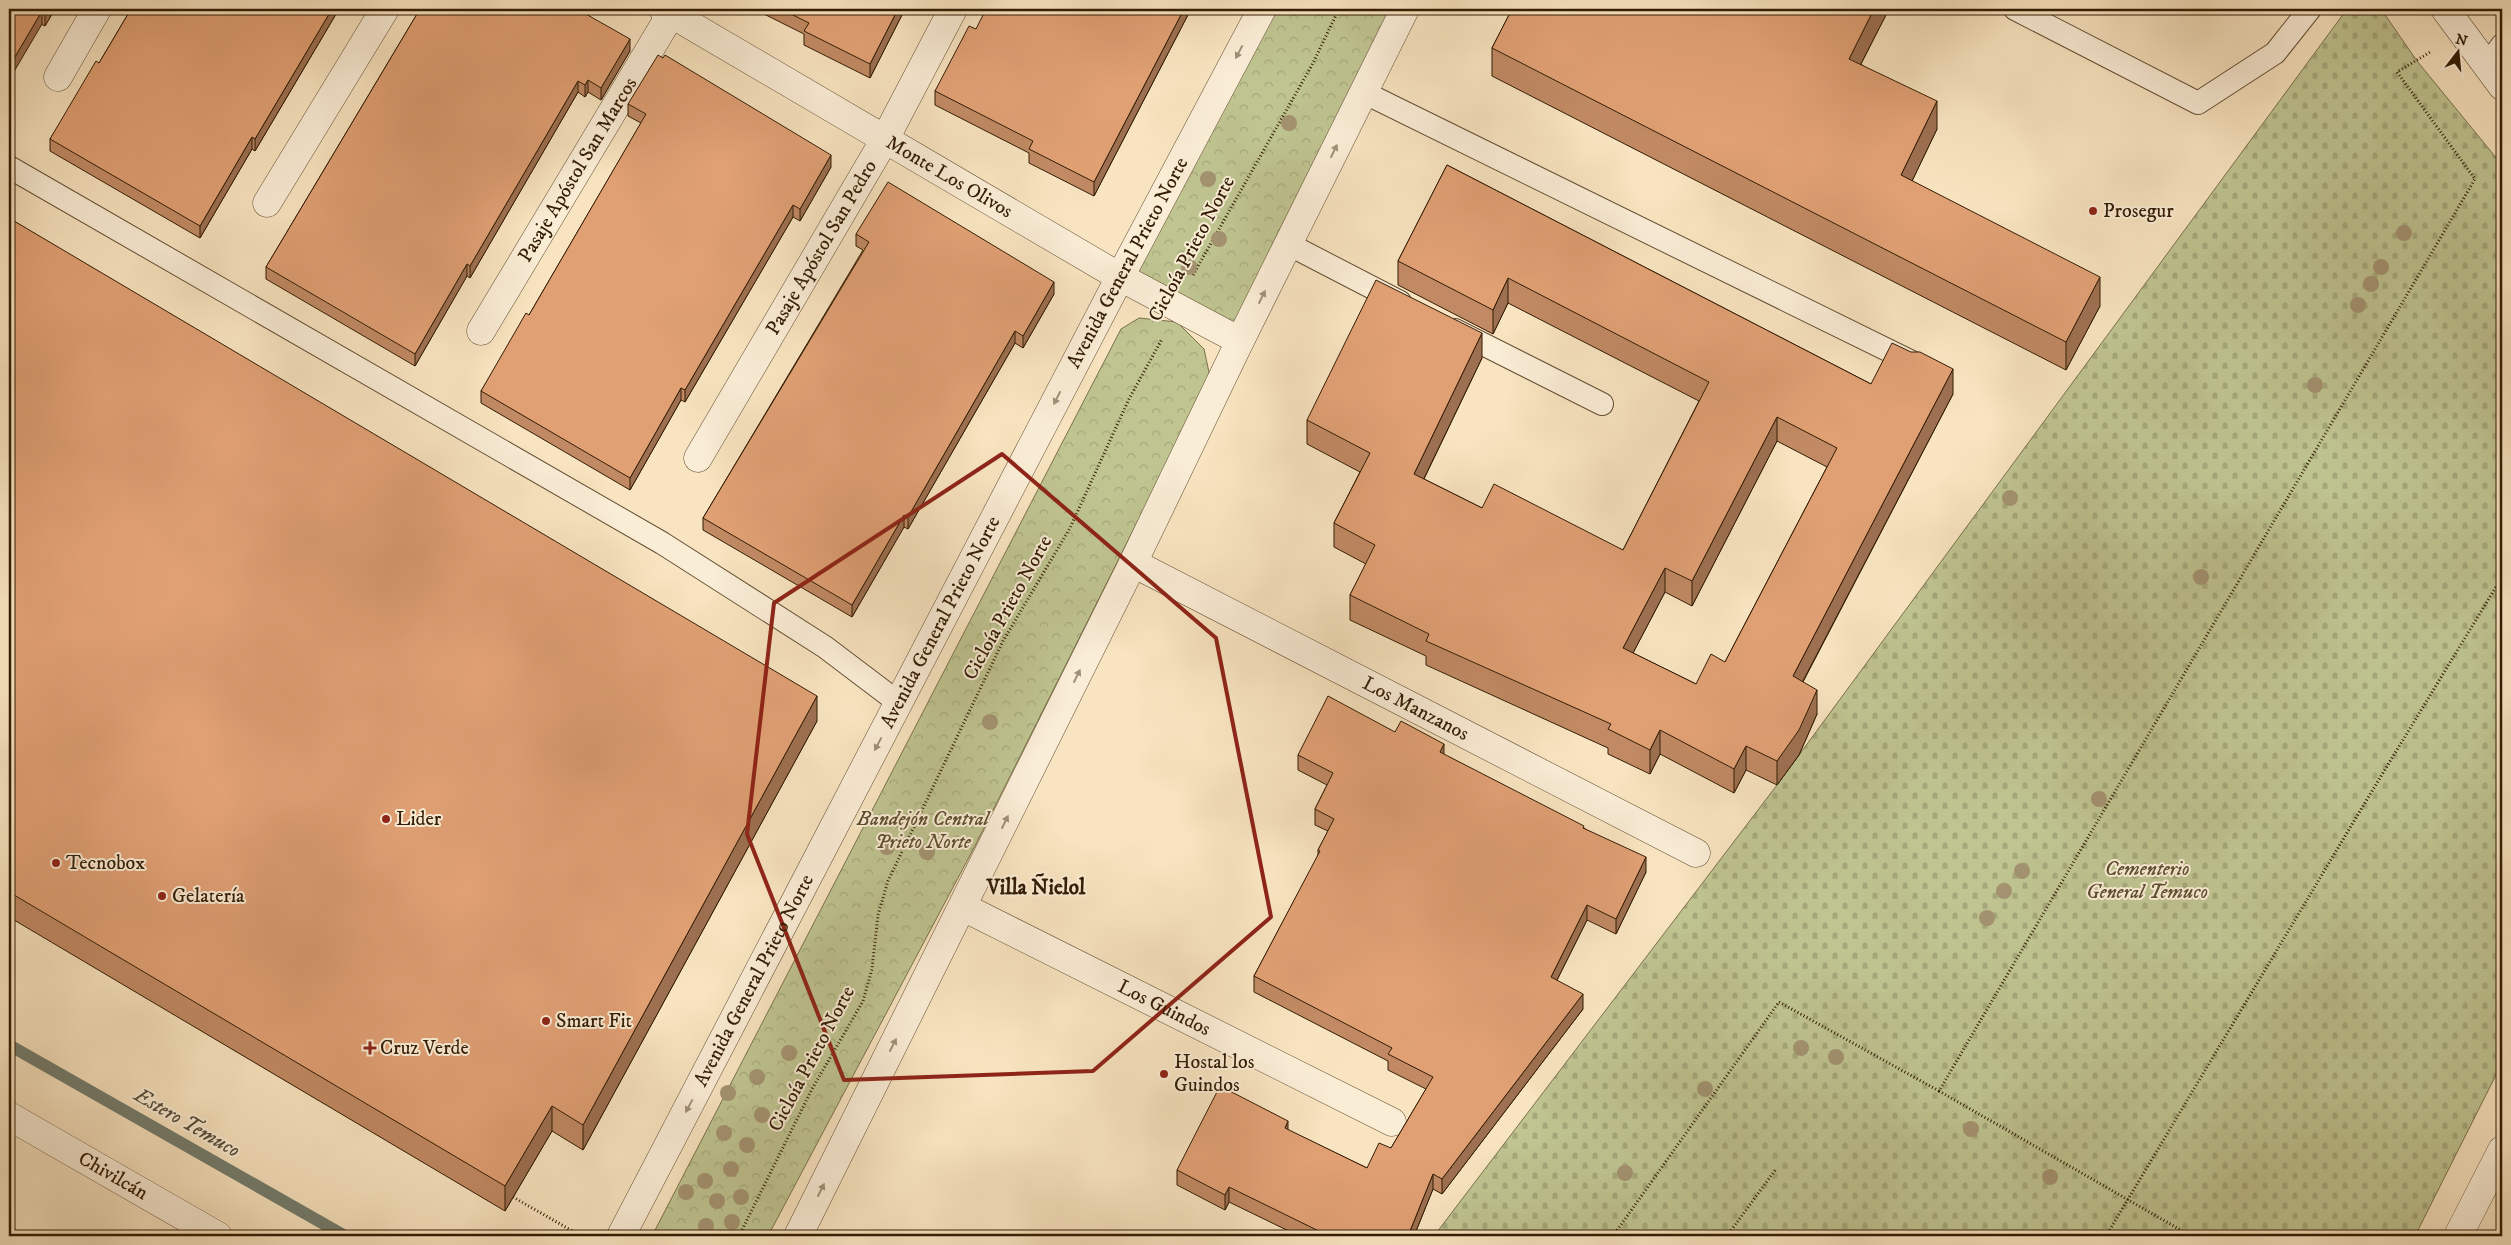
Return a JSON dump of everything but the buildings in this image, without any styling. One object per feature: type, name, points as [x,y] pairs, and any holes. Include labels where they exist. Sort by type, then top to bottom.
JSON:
[{"type":"street","points":[[58,77],[98,9]]},
{"type":"street","points":[[267,203],[384,9]]},
{"type":"street","name":"Pasaje Apóstol San Pedro","points":[[698,458],[885,139],[954,9]]},
{"type":"street","name":"Avenida General Prieto Norte","points":[[621,1236],[1120,277],[1262,9]]},
{"type":"street","points":[[798,1236],[963,907],[1133,563],[1240,340],[1405,9]]},
{"type":"street","points":[[2445,9],[2461,30],[2498,65]]},
{"type":"street","name":"Monte Los Olivos","points":[[670,10],[1120,277],[1240,340]]},
{"type":"street","name":"Pasaje Apóstol San Marcos","points":[[481,331],[670,10]]},
{"type":"street","name":"Los Manzanos","points":[[1133,563],[1696,853]]},
{"type":"street","name":"Los Guindos","points":[[963,907],[1392,1122]]},
{"type":"street","name":"Chivilcán","points":[[9,1116],[218,1236]]},
{"type":"street","points":[[2458,1236],[2502,1150]]},
{"type":"lane","points":[[2015,9],[2198,103],[2275,53],[2310,9]]},
{"type":"lane","points":[[1363,92],[1916,364]]},
{"type":"lane","points":[[9,166],[662,543],[825,647],[899,703]]},
{"type":"lane","points":[[1288,244],[1602,404]]},
{"type":"path","name":"Cicloía Prieto Norte","points":[[739,1236],[812,1089],[863,1002],[872,969],[878,915],[888,881],[1003,641],[1019,610],[1070,528],[1129,399],[1156,352],[1202,256],[1312,65],[1339,9]]},
{"type":"path","points":[[1940,1091],[2475,179],[2397,72],[2418,61],[2461,30]]},
{"type":"path","points":[[2106,1236],[2126,1199],[2502,577]]},
{"type":"path","points":[[1613,1236],[1779,1002],[1940,1091],[2191,1236]]},
{"type":"path","points":[[1727,1236],[1776,1168]]},
{"type":"path","points":[[513,1197],[581,1236]]},
{"type":"highlighted area","points":[[1002,454],[1216,638],[1271,917],[1093,1071],[844,1080],[747,834],[774,603]]},
{"type":"green space","points":[[1276,9],[1392,9],[1235,324],[1137,272]]},
{"type":"green space","name":"Cementerio General Temuco","points":[[2347,9],[2381,9],[2417,61],[2502,165],[2502,1063],[2415,1236],[1434,1236],[1777,785]]},
{"type":"green space","name":"Bandejón Central Prieto Norte","points":[[1139,318],[1177,322],[1204,349],[1210,377],[976,844],[768,1236],[652,1236],[1121,329]]},
{"type":"waterway","name":"Estero Temuco","points":[[9,1045],[345,1236]]},
{"type":"place","name":"Prosegur","points":[[2093,211]]},
{"type":"place","name":"Lider","points":[[386,819]]},
{"type":"place","name":"Tecnobox","points":[[56,863]]},
{"type":"place","name":"Gelatería","points":[[162,896]]},
{"type":"place","name":"Smart Fit","points":[[546,1021]]},
{"type":"place","name":"Cruz Verde","points":[[370,1048]]},
{"type":"place","name":"Hostal los Guindos","points":[[1164,1074]]},
{"type":"district","name":"Villa Ñielol","points":[[1036,888]]}]
